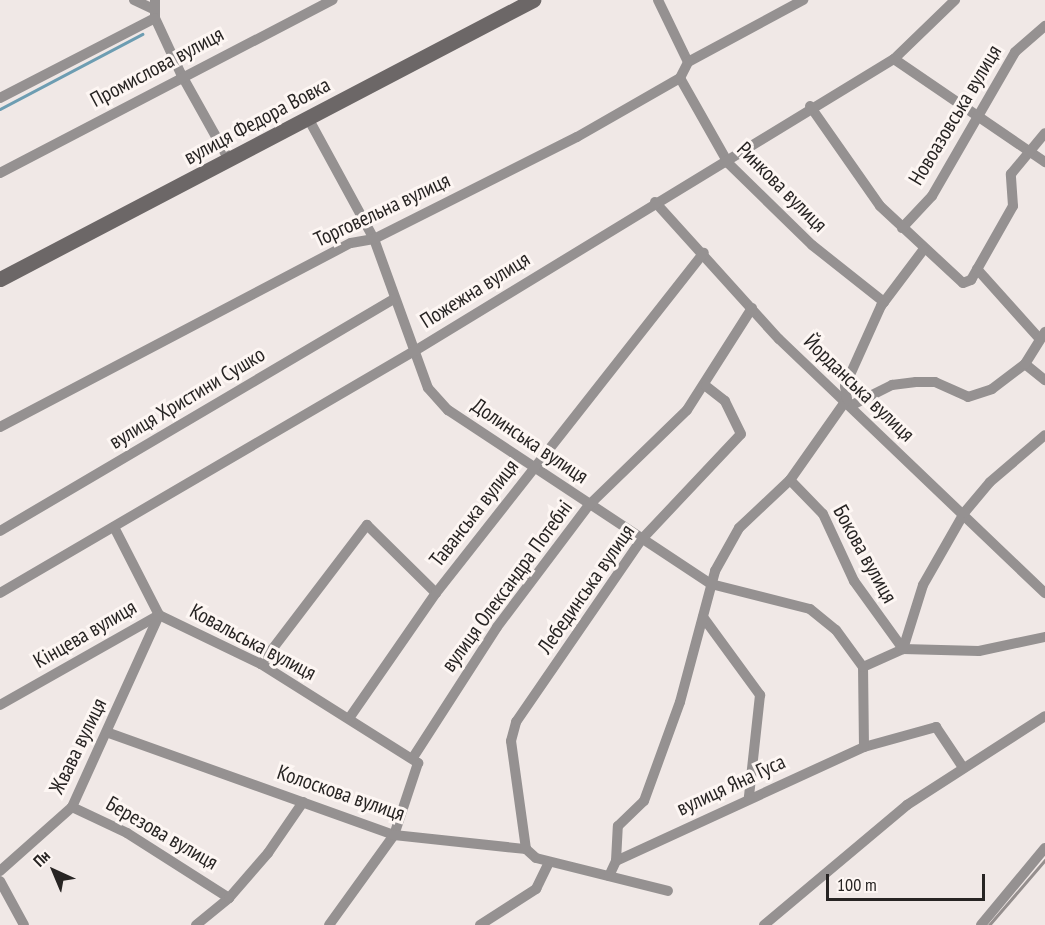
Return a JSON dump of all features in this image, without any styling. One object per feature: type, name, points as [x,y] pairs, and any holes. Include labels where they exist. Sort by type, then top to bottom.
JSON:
[{"type":"street","points":[[134,0],[154,9],[181,74],[229,160]]},
{"type":"street","name":"Промислова вулиця","points":[[0,173],[181,74],[333,0]]},
{"type":"street","name":"вулиця Федора Вовка","points":[[0,279],[533,0]]},
{"type":"street","points":[[658,0],[688,62]]},
{"type":"street","points":[[680,78],[688,62],[803,0]]},
{"type":"street","name":"Пожежна вулиця","points":[[0,593],[413,352],[724,158],[894,59],[955,0]]},
{"type":"street","points":[[0,98],[154,9]]},
{"type":"street","name":"Новоазовська вулиця","points":[[902,228],[932,196],[1015,52],[1045,26]]},
{"type":"street","points":[[894,59],[1045,162]]},
{"type":"street","name":"Ринкова вулиця","points":[[680,78],[724,158],[812,245],[884,302]]},
{"type":"street","name":"Торговельна вулиця","points":[[0,427],[351,243],[374,239],[680,78]]},
{"type":"street","points":[[810,106],[880,206],[958,282],[971,280],[1013,206],[1011,174],[1045,133]]},
{"type":"street","name":"Долинська вулиця","points":[[308,118],[374,239],[413,352],[428,388],[448,410],[711,584],[810,609],[836,630],[863,667]]},
{"type":"street","name":"Йорданська вулиця","points":[[655,202],[752,308],[1045,593]]},
{"type":"street","points":[[850,402],[845,386],[884,302],[924,249]]},
{"type":"street","name":"Таванська вулиця","points":[[350,717],[436,593],[704,253]]},
{"type":"street","points":[[609,876],[616,861],[618,826],[644,801],[703,617],[711,584],[739,528],[790,480],[850,402],[892,385],[916,382],[935,382],[968,397],[993,389],[1024,364],[1042,335],[977,269]]},
{"type":"street","name":"вулиця Христини Сушко","points":[[0,531],[394,298]]},
{"type":"street","name":"вулиця Олександра Потебні","points":[[414,756],[497,627],[589,505],[706,386],[752,308]]},
{"type":"street","points":[[1024,364],[1045,380]]},
{"type":"street","name":"Лебединська вулиця","points":[[526,849],[511,741],[516,722],[642,540],[741,434],[725,401],[706,386]]},
{"type":"street","points":[[903,649],[923,585],[964,513],[990,482],[1045,435]]},
{"type":"street","name":"Бокова вулиця","points":[[790,480],[824,514],[854,581],[903,649]]},
{"type":"street","name":"Ковальська вулиця","points":[[114,527],[159,615],[261,664],[414,756]]},
{"type":"street","points":[[261,664],[363,529],[374,529],[436,593]]},
{"type":"street","name":"Кінцева вулиця","points":[[0,705],[159,615]]},
{"type":"street","name":"Жвава вулиця","points":[[0,870],[72,807],[109,733],[159,615]]},
{"type":"street","points":[[703,617],[760,695],[749,797]]},
{"type":"street","points":[[864,747],[863,667],[903,649],[980,651],[1045,637]]},
{"type":"street","points":[[764,925],[962,766],[1045,716]]},
{"type":"street","name":"вулиця Яна Гуса","points":[[616,861],[749,797],[864,747],[936,727],[962,766]]},
{"type":"street","name":"Колоскова вулиця","points":[[109,733],[394,835],[526,849],[549,862],[668,891]]},
{"type":"street","points":[[329,925],[394,835],[420,770],[414,756]]},
{"type":"street","name":"Березова вулиця","points":[[196,925],[229,898],[303,802]]},
{"type":"street","name":"Березова вулиця","points":[[72,807],[127,833],[229,898]]},
{"type":"street","points":[[981,925],[1045,848]]},
{"type":"street","points":[[480,925],[536,889],[549,862]]},
{"type":"street","points":[[0,881],[24,925]]},
{"type":"waterway","points":[[0,109],[142,34]]},
{"type":"railway","points":[[989,925],[1045,860]]}]
